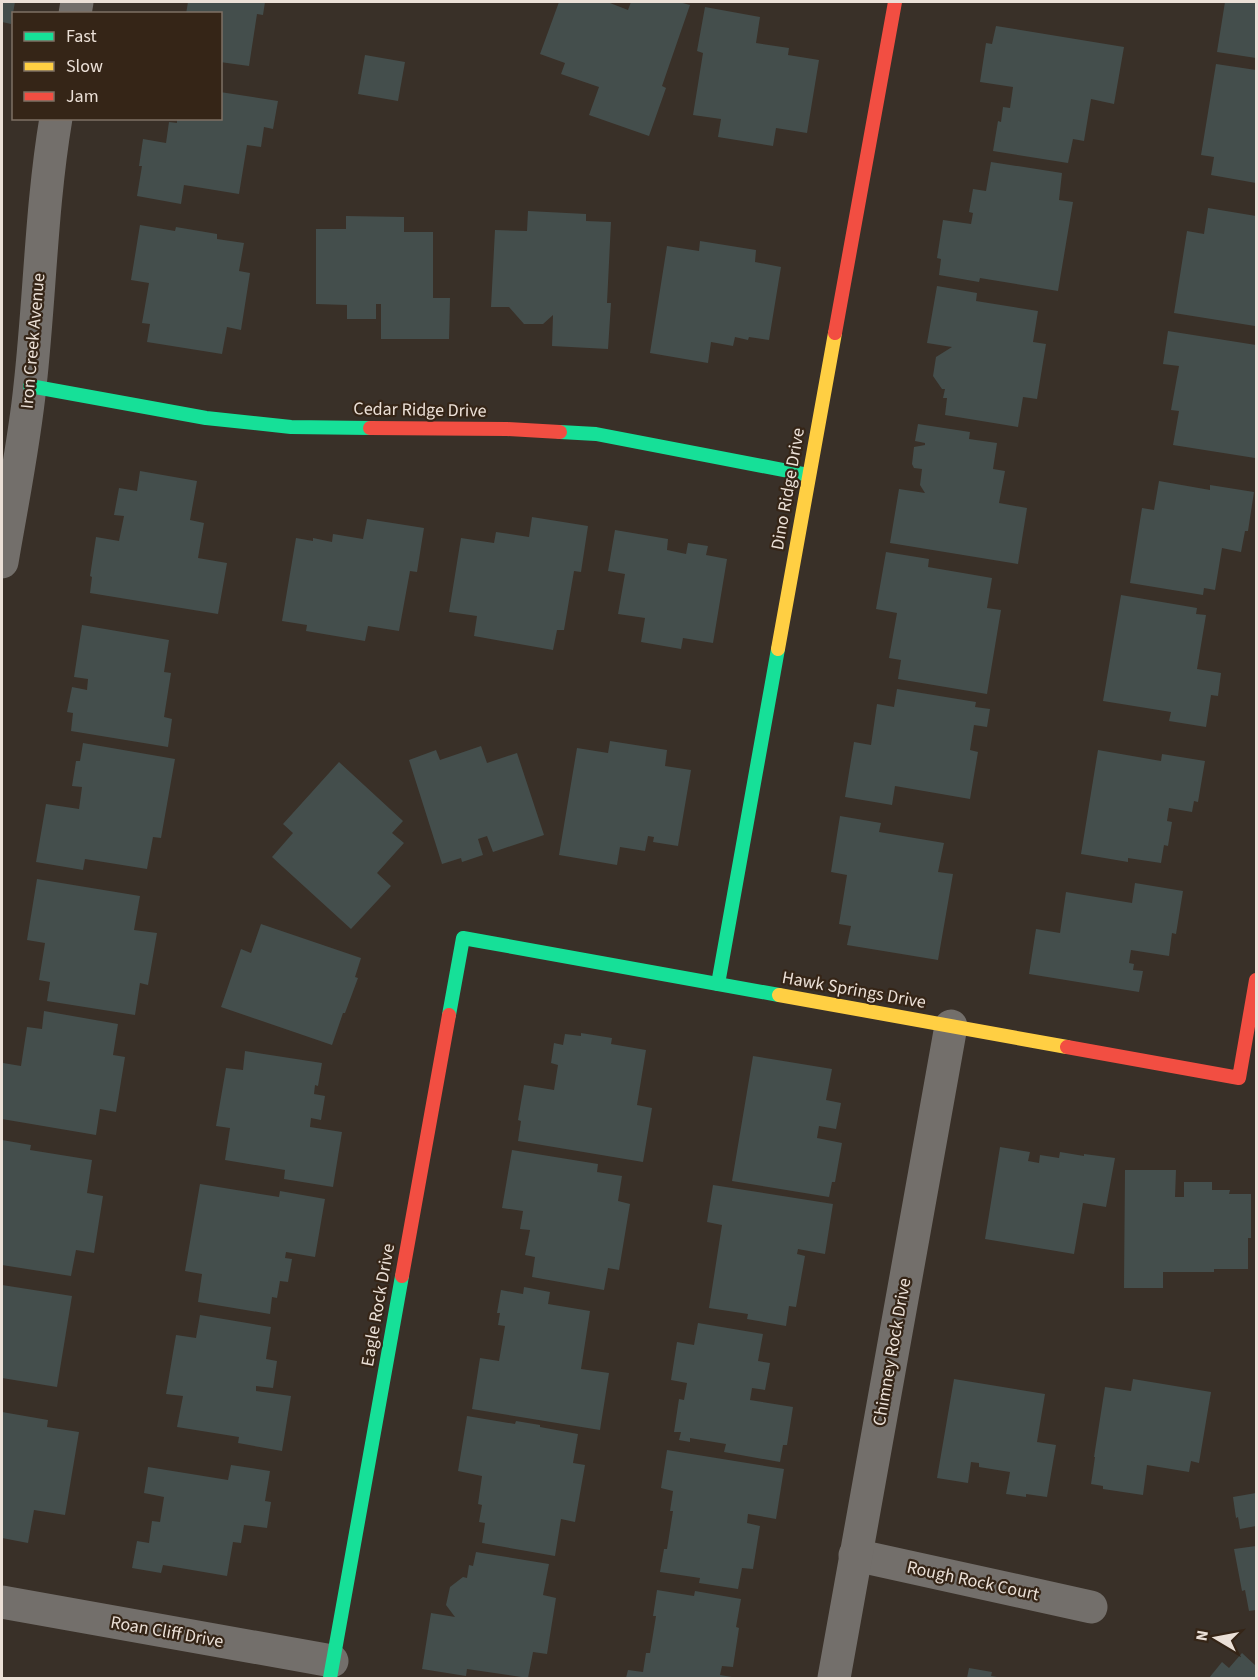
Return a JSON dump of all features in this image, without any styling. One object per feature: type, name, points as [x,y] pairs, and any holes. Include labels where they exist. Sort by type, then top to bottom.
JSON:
[{"type":"street","name":"Dino Ridge Drive","points":[[717,984],[895,2]]},
{"type":"street","name":"Iron Creek Avenue","points":[[2,562],[30,386],[49,162],[56,120]]},
{"type":"street","name":"Cedar Ridge Drive","points":[[30,386],[206,418],[291,427],[507,429],[596,434],[809,475]]},
{"type":"street","name":"Hawk Springs Drive","points":[[463,938],[1239,1078],[1257,980]]},
{"type":"street","name":"Eagle Rock Drive","points":[[331,1670],[463,938]]},
{"type":"street","name":"Chimney Rock Drive","points":[[834,1678],[951,1026]]},
{"type":"street","name":"Rough Rock Court","points":[[855,1555],[1092,1606]]},
{"type":"street","name":"Roan Cliff Drive","points":[[2,1602],[331,1670]]},
{"type":"building","points":[[2,2],[15,2],[11,24],[2,22]]},
{"type":"building","points":[[188,2],[265,2],[263,15],[257,14],[249,66],[222,62],[222,12],[186,12]]},
{"type":"building","points":[[559,2],[611,2],[628,10],[631,2],[679,2],[690,5],[662,86],[666,88],[649,136],[589,115],[599,87],[561,74],[565,63],[540,54]]},
{"type":"building","points":[[1225,2],[1256,2],[1256,58],[1217,52]]},
{"type":"building","points":[[705,7],[760,17],[756,43],[789,48],[788,55],[819,60],[807,133],[776,128],[773,146],[718,137],[721,119],[693,115],[703,53],[697,51]]},
{"type":"building","points":[[996,26],[1124,47],[1114,104],[1091,99],[1084,141],[1073,139],[1068,163],[993,151],[998,121],[1001,122],[1003,107],[1010,108],[1013,87],[980,82],[986,43],[992,44]]},
{"type":"building","points":[[365,55],[405,62],[398,101],[358,94]]},
{"type":"building","points":[[1216,64],[1256,70],[1256,183],[1211,175],[1214,157],[1201,155]]},
{"type":"building","points":[[222,92],[278,101],[273,129],[264,127],[261,147],[247,145],[239,194],[184,185],[181,204],[137,196],[142,166],[139,166],[143,139],[166,143],[169,122],[177,123],[177,120],[222,120]]},
{"type":"building","points":[[991,162],[1062,173],[1059,200],[1073,202],[1058,291],[980,278],[979,282],[939,275],[941,259],[937,258],[943,220],[971,224],[973,213],[969,212],[973,189],[986,191]]},
{"type":"building","points":[[1208,208],[1256,216],[1255,326],[1174,313],[1187,231],[1204,234]]},
{"type":"building","points":[[528,211],[586,214],[586,221],[611,222],[607,303],[611,303],[608,349],[552,346],[553,315],[543,324],[524,324],[509,307],[491,307],[495,230],[527,231]]},
{"type":"building","points":[[346,216],[404,217],[404,232],[433,232],[433,298],[450,298],[449,339],[381,339],[381,304],[376,304],[376,319],[347,319],[347,305],[316,304],[316,229],[346,229]]},
{"type":"building","points":[[140,225],[175,231],[176,227],[217,234],[217,239],[244,243],[239,271],[250,273],[241,330],[227,327],[222,354],[147,342],[150,324],[142,323],[149,283],[131,280]]},
{"type":"building","points":[[700,241],[756,250],[755,262],[781,267],[769,340],[749,337],[748,340],[735,337],[733,346],[711,342],[708,363],[650,353],[667,246],[699,251]]},
{"type":"building","points":[[937,286],[977,293],[976,301],[1038,311],[1033,342],[1046,344],[1037,399],[1023,397],[1018,427],[945,415],[947,398],[943,398],[945,389],[942,389],[933,376],[936,357],[952,347],[927,343]]},
{"type":"building","points":[[1168,331],[1256,345],[1255,458],[1173,445],[1179,411],[1171,410],[1179,366],[1163,364]]},
{"type":"building","points":[[918,424],[970,432],[969,439],[997,443],[993,469],[1005,471],[999,503],[1027,508],[1018,564],[890,543],[899,489],[925,493],[920,485],[922,469],[914,468],[912,464],[914,447],[925,445],[925,443],[915,441]]},
{"type":"building","points":[[140,471],[197,481],[190,520],[204,523],[198,558],[227,563],[218,614],[90,593],[92,577],[90,576],[96,537],[119,541],[124,516],[114,515],[119,488],[137,491]]},
{"type":"building","points":[[1159,481],[1210,490],[1210,485],[1254,492],[1248,531],[1245,531],[1241,552],[1222,548],[1215,590],[1204,588],[1203,595],[1130,583],[1142,508],[1154,510]]},
{"type":"building","points":[[532,517],[588,526],[581,572],[574,571],[564,630],[557,630],[553,650],[474,636],[477,616],[449,612],[461,538],[494,543],[496,532],[529,537]]},
{"type":"building","points":[[367,519],[424,528],[417,572],[410,571],[399,631],[368,626],[365,641],[306,631],[307,625],[282,621],[296,538],[313,541],[313,538],[332,542],[333,534],[363,539]]},
{"type":"building","points":[[615,530],[668,539],[667,550],[686,554],[688,543],[708,546],[706,555],[727,559],[713,643],[683,638],[681,649],[641,642],[645,618],[618,614],[625,574],[608,571]]},
{"type":"building","points":[[886,552],[929,559],[928,567],[992,578],[987,608],[1001,610],[987,694],[898,679],[901,660],[889,658],[897,613],[876,609]]},
{"type":"building","points":[[1121,595],[1197,608],[1196,614],[1206,615],[1197,669],[1221,673],[1218,696],[1211,695],[1206,727],[1169,721],[1171,712],[1103,701]]},
{"type":"building","points":[[82,625],[169,640],[164,672],[171,673],[164,717],[172,719],[168,747],[71,731],[73,713],[67,712],[72,687],[87,690],[88,679],[74,677]]},
{"type":"building","points":[[897,689],[976,702],[975,707],[990,709],[987,727],[974,725],[970,750],[978,752],[970,799],[895,786],[892,805],[845,797],[854,742],[871,745],[877,704],[894,707]]},
{"type":"building","points":[[610,741],[667,750],[665,766],[691,770],[678,846],[653,842],[654,837],[648,836],[645,851],[620,847],[617,865],[559,855],[577,748],[608,753]]},
{"type":"building","points":[[83,743],[175,759],[161,838],[153,837],[147,869],[85,859],[83,870],[36,862],[46,804],[79,809],[82,787],[72,786],[76,761],[80,761]]},
{"type":"building","points":[[481,746],[487,763],[517,753],[544,835],[493,852],[487,836],[478,839],[483,855],[462,862],[461,858],[442,864],[409,760],[436,750],[440,760]]},
{"type":"building","points":[[1098,750],[1161,761],[1162,754],[1205,761],[1198,802],[1194,801],[1192,812],[1169,808],[1167,821],[1172,822],[1168,846],[1164,845],[1161,863],[1128,858],[1128,862],[1081,854]]},
{"type":"building","points":[[339,762],[403,821],[392,833],[404,843],[377,873],[391,886],[351,929],[272,857],[293,833],[283,824]]},
{"type":"building","points":[[840,816],[881,823],[879,832],[944,843],[938,872],[953,874],[938,960],[847,945],[851,926],[839,924],[847,875],[831,872]]},
{"type":"building","points":[[37,879],[140,896],[134,930],[157,933],[148,985],[140,983],[135,1015],[47,1001],[50,982],[39,980],[45,943],[27,940]]},
{"type":"building","points":[[1135,883],[1183,891],[1176,934],[1172,933],[1169,956],[1131,950],[1129,963],[1134,964],[1133,970],[1143,971],[1139,992],[1029,974],[1036,929],[1060,933],[1066,892],[1132,903]]},
{"type":"building","points":[[261,924],[361,958],[355,977],[358,978],[332,1045],[221,1007],[241,949],[251,953]]},
{"type":"building","points":[[44,1011],[118,1024],[113,1055],[125,1057],[116,1112],[100,1109],[96,1135],[2,1119],[3,1063],[21,1066],[27,1027],[42,1029]]},
{"type":"building","points":[[581,1033],[612,1038],[611,1044],[646,1050],[637,1105],[652,1108],[643,1162],[518,1141],[521,1121],[518,1120],[524,1085],[554,1090],[558,1065],[551,1063],[554,1043],[563,1045],[565,1034],[581,1036]]},
{"type":"building","points":[[245,1051],[322,1063],[318,1086],[315,1085],[314,1094],[325,1096],[321,1120],[311,1118],[310,1127],[342,1132],[333,1187],[284,1179],[285,1170],[225,1160],[230,1128],[216,1126],[226,1068],[243,1070]]},
{"type":"building","points":[[753,1056],[832,1069],[826,1100],[841,1103],[836,1129],[819,1126],[817,1138],[842,1143],[835,1182],[832,1182],[829,1197],[732,1181]]},
{"type":"building","points":[[2,1140],[31,1145],[30,1150],[92,1160],[87,1193],[103,1196],[94,1253],[76,1250],[71,1276],[2,1265]]},
{"type":"building","points":[[1000,1147],[1030,1152],[1028,1161],[1039,1163],[1040,1155],[1059,1158],[1060,1152],[1115,1158],[1106,1207],[1083,1203],[1074,1254],[985,1239]]},
{"type":"building","points":[[512,1150],[598,1164],[597,1172],[622,1176],[618,1201],[630,1204],[619,1270],[608,1268],[604,1290],[532,1277],[535,1257],[525,1255],[530,1230],[520,1229],[523,1211],[502,1208]]},
{"type":"building","points":[[1125,1170],[1176,1170],[1175,1197],[1184,1197],[1184,1182],[1212,1182],[1212,1190],[1230,1190],[1229,1194],[1251,1194],[1248,1269],[1163,1272],[1163,1288],[1124,1288]]},
{"type":"building","points":[[200,1184],[279,1197],[280,1191],[325,1199],[315,1257],[286,1252],[285,1258],[292,1259],[288,1282],[280,1281],[277,1298],[272,1297],[270,1314],[198,1302],[202,1274],[185,1271]]},
{"type":"building","points":[[713,1185],[833,1204],[825,1254],[798,1249],[797,1254],[805,1256],[796,1307],[789,1306],[786,1326],[747,1319],[748,1314],[709,1308],[722,1225],[707,1222]]},
{"type":"building","points":[[2,1285],[72,1296],[57,1387],[2,1378]]},
{"type":"building","points":[[524,1287],[550,1292],[548,1304],[590,1311],[581,1369],[609,1373],[600,1430],[472,1409],[480,1358],[499,1361],[505,1326],[498,1325],[500,1313],[497,1313],[501,1290],[523,1294]]},
{"type":"building","points":[[200,1315],[271,1327],[266,1359],[277,1361],[273,1388],[256,1386],[256,1391],[291,1396],[282,1451],[238,1443],[239,1437],[177,1427],[183,1396],[166,1394],[176,1335],[196,1338]]},
{"type":"building","points":[[698,1323],[763,1334],[758,1361],[770,1363],[765,1390],[752,1388],[750,1400],[793,1407],[787,1445],[783,1445],[780,1462],[724,1452],[726,1444],[690,1438],[690,1442],[679,1440],[681,1432],[674,1432],[679,1399],[684,1400],[687,1383],[671,1380],[677,1342],[694,1345]]},
{"type":"building","points":[[954,1379],[1045,1394],[1037,1442],[1056,1445],[1047,1497],[1006,1494],[1010,1472],[979,1467],[979,1463],[971,1462],[968,1483],[937,1478]]},
{"type":"building","points":[[1133,1379],[1211,1392],[1199,1463],[1191,1461],[1189,1472],[1147,1465],[1143,1495],[1103,1489],[1103,1486],[1091,1484],[1105,1387],[1131,1391]]},
{"type":"building","points":[[2,1412],[48,1420],[47,1427],[79,1432],[65,1515],[34,1510],[28,1543],[2,1538]]},
{"type":"building","points":[[467,1416],[515,1424],[516,1421],[578,1434],[573,1463],[585,1465],[575,1522],[561,1519],[555,1556],[482,1543],[485,1523],[479,1522],[482,1505],[478,1504],[482,1476],[458,1471]]},
{"type":"building","points":[[667,1450],[784,1469],[776,1519],[748,1514],[747,1523],[760,1526],[753,1569],[742,1568],[738,1589],[699,1583],[700,1578],[660,1572],[664,1549],[667,1549],[673,1511],[670,1511],[673,1491],[661,1488]]},
{"type":"building","points":[[231,1465],[270,1471],[265,1501],[271,1502],[267,1528],[244,1525],[241,1543],[233,1542],[227,1576],[163,1565],[161,1573],[132,1568],[137,1541],[149,1543],[152,1521],[160,1522],[164,1497],[144,1493],[148,1467],[228,1480]]},
{"type":"building","points":[[1256,1493],[1256,1526],[1240,1529],[1233,1497]]},
{"type":"building","points":[[1256,1546],[1256,1610],[1249,1611],[1245,1590],[1242,1591],[1234,1549]]},
{"type":"building","points":[[476,1552],[549,1564],[543,1595],[556,1598],[547,1654],[533,1652],[528,1678],[467,1669],[466,1676],[422,1669],[431,1613],[455,1617],[446,1605],[450,1587],[463,1577],[467,1578],[469,1565],[473,1566]]},
{"type":"building","points":[[657,1590],[694,1596],[695,1591],[741,1599],[733,1667],[722,1666],[720,1675],[732,1678],[626,1678],[628,1670],[643,1672],[646,1653],[650,1653],[656,1616],[653,1616]]},
{"type":"building","points":[[1242,1653],[1256,1666],[1256,1678],[1209,1678],[1222,1662],[1229,1668]]},
{"type":"building","points":[[969,1668],[992,1672],[991,1676],[997,1677],[967,1678]]},
{"type":"traffic: fast","points":[[30,386],[206,418],[291,427],[370,428]]},
{"type":"traffic: fast","points":[[560,432],[596,434],[809,475]]},
{"type":"traffic: fast","points":[[718,984],[778,649]]},
{"type":"traffic: fast","points":[[449,1015],[463,938],[779,995]]},
{"type":"traffic: fast","points":[[330,1678],[402,1276]]},
{"type":"traffic: slow","points":[[778,649],[835,333]]},
{"type":"traffic: slow","points":[[779,995],[1067,1047]]},
{"type":"traffic: jam","points":[[835,333],[895,2]]},
{"type":"traffic: jam","points":[[370,428],[507,429],[560,432]]},
{"type":"traffic: jam","points":[[1067,1047],[1239,1078],[1256,980]]},
{"type":"traffic: jam","points":[[402,1276],[449,1015]]}]
